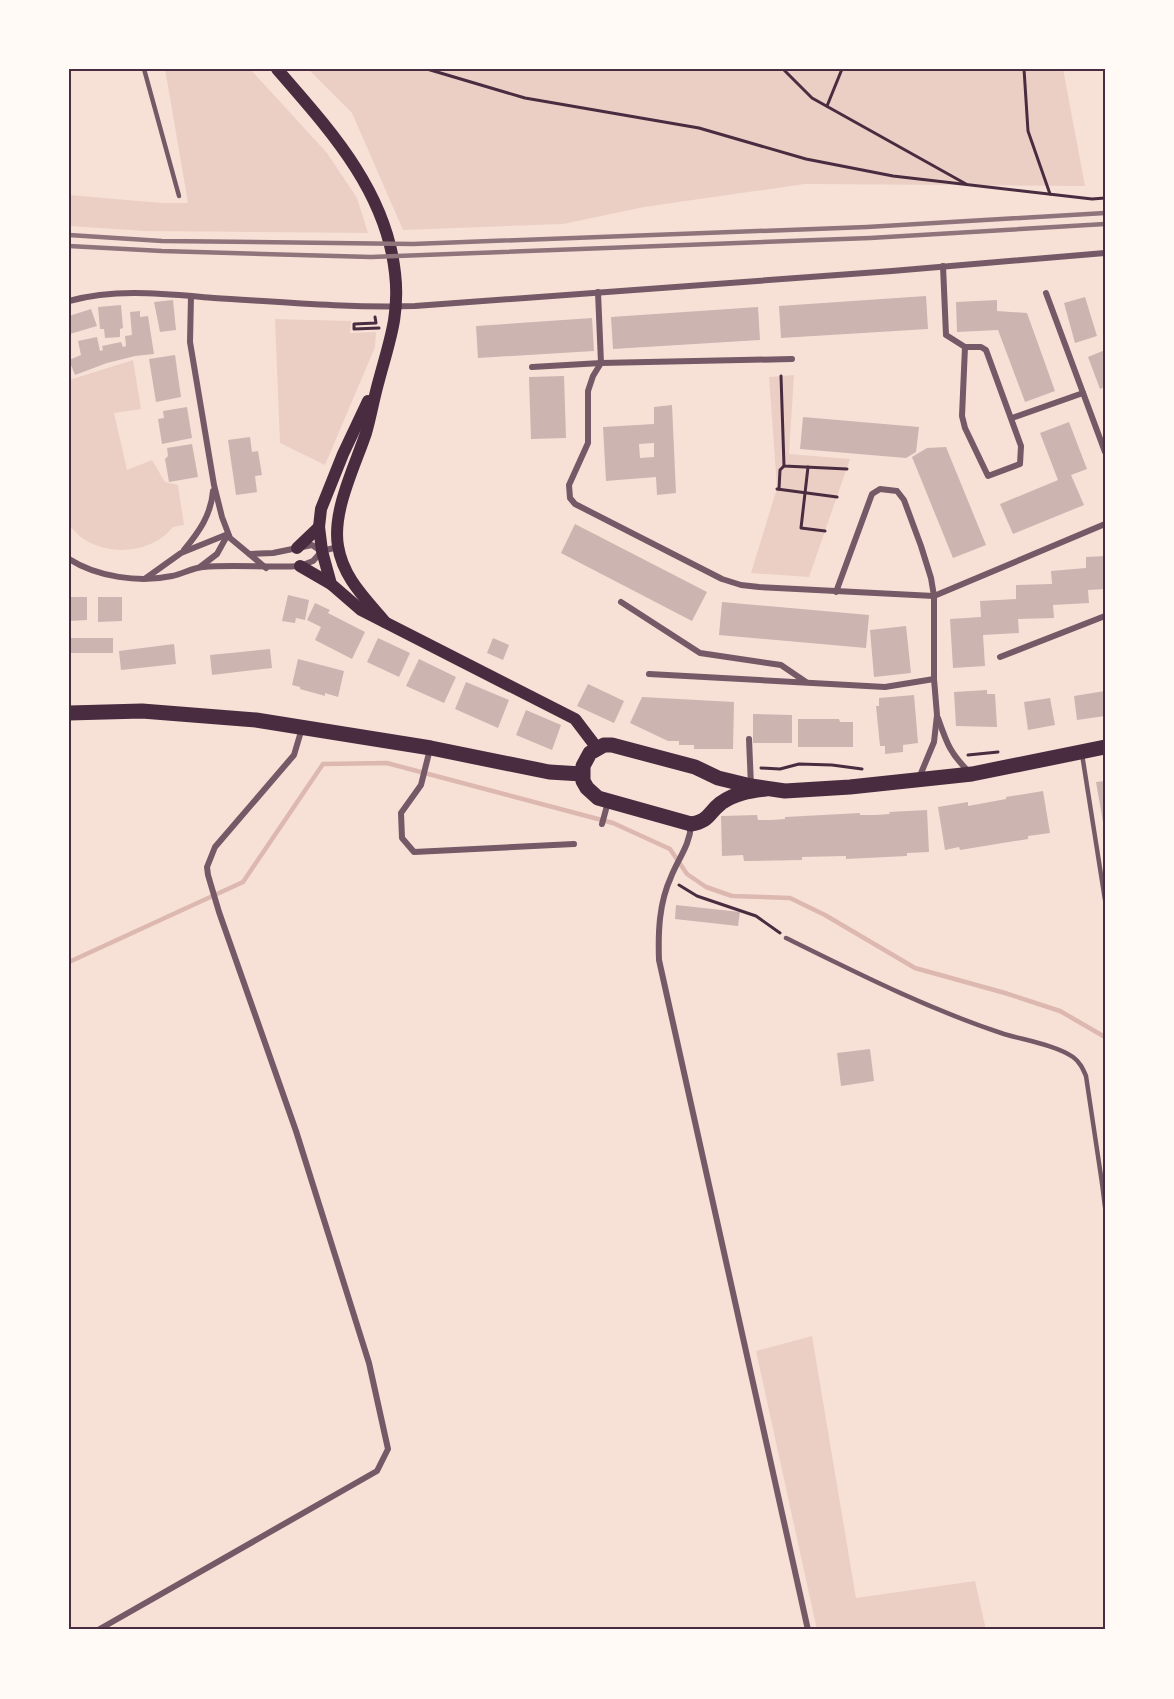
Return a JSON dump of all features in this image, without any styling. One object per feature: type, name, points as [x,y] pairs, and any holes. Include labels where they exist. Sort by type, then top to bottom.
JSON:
[{"type":"main road","points":[[277,69],[347,152],[364,180],[384,226],[394,264],[396,299],[391,340],[338,521],[338,547],[345,569],[353,585],[385,622]]},
{"type":"main road","points":[[332,584],[322,551],[319,527],[321,510],[329,487],[379,378]]},
{"type":"main road","points":[[297,548],[319,527]]},
{"type":"main road","points":[[300,566],[332,584],[361,610],[569,716],[579,723],[597,748]]},
{"type":"main road","points":[[69,713],[142,711],[256,720],[429,754],[549,772],[582,774]]},
{"type":"main road","points":[[766,789],[718,778],[702,769],[612,745],[597,748],[586,759],[582,774],[586,788],[607,806],[691,824],[706,819],[717,807],[742,792],[766,789],[798,790],[972,774],[1105,747]]},
{"type":"main road","points":[[708,773],[713,778],[718,791],[717,807]]},
{"type":"street","points":[[69,301],[99,294],[141,292],[375,307],[415,306],[1105,253]]},
{"type":"street","points":[[943,266],[946,335],[964,347],[981,347],[986,350],[1021,446],[1020,464],[988,476],[965,428],[962,416],[964,347]]},
{"type":"street","points":[[598,292],[601,363],[588,391],[588,443],[569,485],[570,498],[575,504],[722,579],[759,587],[934,596],[1105,524]]},
{"type":"street","points":[[1047,293],[1105,452]]},
{"type":"street","points":[[191,296],[190,337],[214,485],[228,534],[234,542],[266,568]]},
{"type":"street","points":[[532,367],[601,363],[792,359]]},
{"type":"street","points":[[1012,418],[1083,393]]},
{"type":"street","points":[[181,553],[205,520],[212,505],[214,485]]},
{"type":"street","points":[[836,592],[872,494],[880,489],[897,491],[904,500],[926,562],[934,596],[934,679],[937,715],[934,742],[918,779]]},
{"type":"street","points":[[146,578],[181,553],[228,534]]},
{"type":"street","points":[[69,559],[102,574],[146,578],[171,577],[199,567],[217,554],[228,534]]},
{"type":"street","points":[[249,554],[273,553],[312,545],[322,551]]},
{"type":"street","points":[[199,567],[300,566],[313,561],[322,551],[338,547]]},
{"type":"street","points":[[621,602],[700,653],[782,665],[807,683]]},
{"type":"street","points":[[1000,657],[1105,616]]},
{"type":"street","points":[[649,674],[885,687],[934,679]]},
{"type":"street","points":[[937,715],[948,747],[972,774]]},
{"type":"street","points":[[98,1630],[377,1471],[388,1449],[369,1363],[296,1131],[219,912],[207,867],[215,847],[294,755],[302,728]]},
{"type":"street","points":[[749,739],[751,786]]},
{"type":"street","points":[[429,754],[425,776],[418,791],[401,813],[402,838],[414,852],[574,844]]},
{"type":"street","points":[[602,824],[607,806]]},
{"type":"street","points":[[691,824],[689,840],[670,879],[660,919],[659,960],[808,1630]]},
{"type":"lane","points":[[144,69],[179,196]]},
{"type":"lane","points":[[1081,751],[1105,900]]},
{"type":"lane","points":[[786,938],[923,1004],[1075,1058],[1086,1076],[1105,1207]]},
{"type":"path","points":[[427,69],[525,98],[699,128],[806,159],[893,176],[1092,199],[1105,198]]},
{"type":"path","points":[[783,69],[812,98],[968,185]]},
{"type":"path","points":[[827,106],[842,69]]},
{"type":"path","points":[[1024,69],[1028,131],[1050,194]]},
{"type":"path","points":[[375,307],[376,323],[354,324],[354,329],[379,328]]},
{"type":"path","points":[[781,376],[784,466],[780,470],[778,489],[837,497]]},
{"type":"path","points":[[784,466],[847,470]]},
{"type":"path","points":[[808,467],[801,528],[825,531]]},
{"type":"path","points":[[670,879],[696,896],[756,916],[786,938]]},
{"type":"shaded area","points":[[165,69],[250,69],[327,153],[357,198],[368,233],[145,231],[69,226],[69,195],[188,203]]},
{"type":"shaded area","points":[[308,69],[1063,69],[1085,186],[805,184],[644,207],[563,224],[403,230],[352,113]]},
{"type":"shaded area","points":[[275,319],[351,321],[350,333],[376,332],[375,347],[325,465],[280,443]]},
{"type":"shaded area","points":[[133,360],[141,409],[114,413],[127,470],[152,460],[165,482],[178,485],[184,525],[173,527],[163,537],[150,544],[135,549],[120,550],[91,543],[69,524],[69,380]]},
{"type":"shaded area","points":[[794,375],[789,454],[850,459],[809,577],[751,573],[777,488],[769,377]]},
{"type":"shaded area","points":[[812,1336],[856,1598],[975,1581],[986,1630],[817,1630],[756,1351]]},
{"type":"building","points":[[926,296],[928,329],[781,338],[779,306]]},
{"type":"building","points":[[1085,297],[1097,336],[1075,343],[1064,303]]},
{"type":"building","points":[[173,300],[176,330],[160,332],[154,302]]},
{"type":"building","points":[[997,300],[997,311],[1027,313],[1055,391],[1025,402],[998,330],[957,332],[956,302]]},
{"type":"building","points":[[121,305],[123,328],[120,329],[120,337],[105,338],[104,329],[100,329],[98,307]]},
{"type":"building","points":[[758,307],[760,340],[613,349],[611,317]]},
{"type":"building","points":[[91,309],[97,326],[70,334],[69,316]]},
{"type":"building","points":[[140,311],[140,317],[148,316],[154,354],[107,363],[75,375],[69,360],[81,355],[78,341],[97,337],[100,351],[103,350],[102,346],[121,342],[123,347],[126,346],[125,336],[132,335],[130,312]]},
{"type":"building","points":[[592,318],[594,351],[478,358],[476,326]]},
{"type":"building","points":[[1105,350],[1105,387],[1100,389],[1088,357]]},
{"type":"building","points":[[175,355],[181,397],[156,402],[149,359]]},
{"type":"building","points":[[564,376],[566,438],[531,439],[529,377]]},
{"type":"building","points":[[672,405],[676,493],[657,495],[656,477],[606,481],[603,427],[654,424],[654,407]],"holes":[[[654,443],[654,457],[640,458],[639,444]]]},
{"type":"building","points":[[187,407],[192,438],[162,444],[158,419],[164,418],[163,411]]},
{"type":"building","points":[[803,417],[919,427],[916,452],[906,458],[800,449]]},
{"type":"building","points":[[1069,422],[1087,469],[1071,475],[1084,505],[1013,534],[1000,504],[1058,480],[1040,433]]},
{"type":"building","points":[[250,437],[252,452],[258,451],[262,475],[255,476],[257,492],[236,495],[228,440]]},
{"type":"building","points":[[192,444],[198,477],[169,482],[165,459],[168,456],[167,448]]},
{"type":"building","points":[[946,447],[986,545],[953,558],[912,457],[927,448]]},
{"type":"building","points":[[575,524],[707,592],[692,621],[561,553]]},
{"type":"building","points":[[1105,556],[1105,589],[1088,590],[1089,603],[1053,605],[1054,618],[1018,619],[1019,633],[983,635],[985,666],[953,668],[950,619],[981,617],[980,601],[1016,599],[1016,585],[1052,584],[1051,571],[1086,568],[1086,557]]},
{"type":"building","points":[[288,595],[309,600],[305,620],[296,618],[295,623],[282,621]]},
{"type":"building","points":[[69,597],[87,597],[87,620],[69,621]]},
{"type":"building","points":[[98,597],[122,597],[122,621],[98,622]]},
{"type":"building","points":[[722,602],[869,615],[866,648],[719,635]]},
{"type":"building","points":[[315,603],[330,610],[328,613],[365,632],[352,659],[315,640],[321,627],[307,620]]},
{"type":"building","points":[[906,626],[911,673],[874,677],[870,630]]},
{"type":"building","points":[[69,638],[113,638],[113,653],[69,653]]},
{"type":"building","points":[[378,638],[410,653],[399,677],[367,662]]},
{"type":"building","points":[[493,638],[509,645],[503,660],[487,653]]},
{"type":"building","points":[[174,644],[176,664],[121,670],[119,651]]},
{"type":"building","points":[[270,649],[272,668],[212,675],[210,655]]},
{"type":"building","points":[[298,659],[344,671],[338,697],[325,693],[325,696],[292,685]]},
{"type":"building","points":[[419,659],[456,677],[444,703],[406,686]]},
{"type":"building","points":[[466,682],[509,700],[498,728],[455,709]]},
{"type":"building","points":[[588,684],[624,701],[614,723],[577,706]]},
{"type":"building","points":[[987,690],[987,694],[995,694],[997,727],[956,726],[954,692]]},
{"type":"building","points":[[1105,691],[1105,716],[1077,720],[1074,696]]},
{"type":"building","points":[[914,695],[918,743],[903,745],[903,752],[885,754],[885,746],[880,746],[876,706],[879,706],[879,698]]},
{"type":"building","points":[[642,697],[734,702],[733,749],[694,749],[694,745],[679,745],[679,741],[668,741],[630,723]]},
{"type":"building","points":[[1050,698],[1055,725],[1028,730],[1024,702]]},
{"type":"building","points":[[526,710],[561,725],[552,750],[516,735]]},
{"type":"building","points":[[753,714],[792,715],[792,743],[753,743]]},
{"type":"building","points":[[798,719],[839,719],[840,722],[853,722],[853,747],[798,747]]},
{"type":"building","points":[[1105,781],[1105,828],[1104,828],[1096,782]]},
{"type":"building","points":[[1043,791],[1050,833],[1028,836],[1028,839],[960,850],[959,847],[945,850],[938,807],[968,802],[968,806]]},
{"type":"building","points":[[927,810],[929,852],[907,853],[907,856],[846,859],[846,856],[802,857],[802,860],[744,861],[743,855],[722,856],[721,816],[757,815],[758,820],[771,820],[785,819],[785,817],[860,813],[860,815],[875,815]]},
{"type":"building","points":[[676,905],[740,912],[738,926],[675,919]]},
{"type":"building","points":[[870,1049],[874,1081],[841,1086],[837,1053]]},
{"type":"waterway","points":[[69,962],[243,882],[323,764],[387,763],[613,823],[670,849],[687,874],[706,887],[732,896],[790,898],[825,915],[915,968],[1060,1011],[1105,1037]]},
{"type":"railway","points":[[69,235],[162,241],[413,244],[867,227],[1105,213]]},
{"type":"railway","points":[[69,246],[371,257],[870,238],[1105,224]]}]
